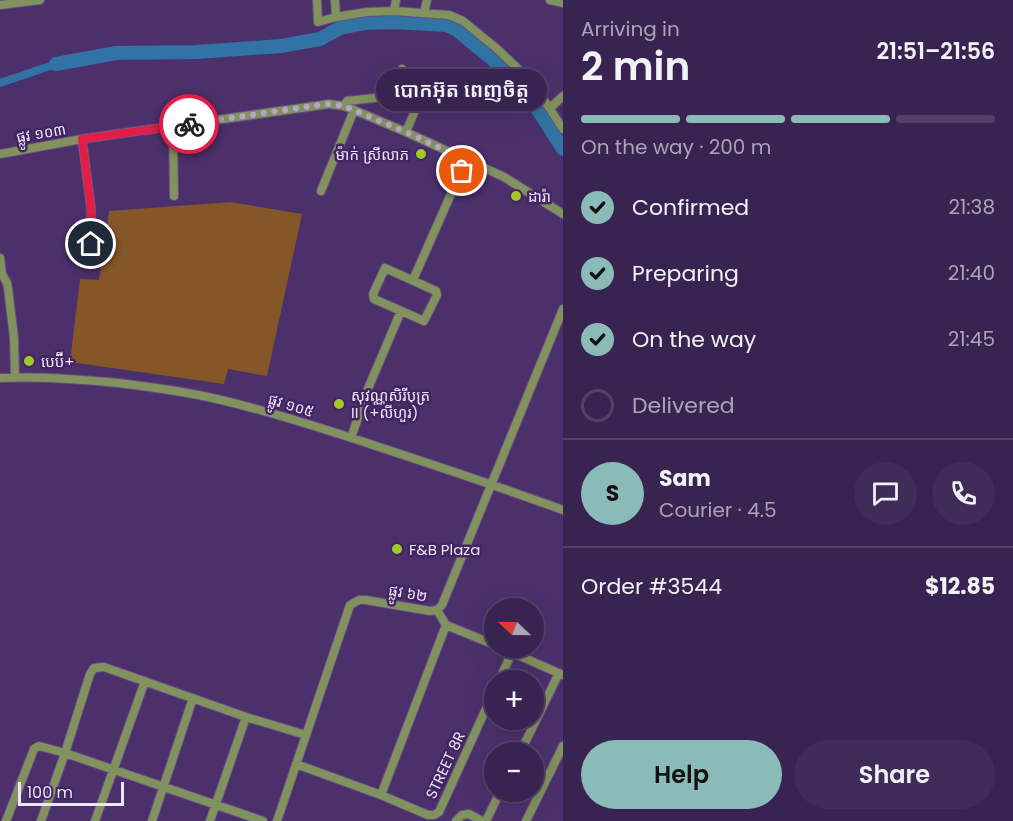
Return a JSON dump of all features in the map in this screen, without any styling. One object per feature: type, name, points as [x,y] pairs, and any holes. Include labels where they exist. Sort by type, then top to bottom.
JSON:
[{"type":"street","points":[[0,5],[40,0]]},
{"type":"street","points":[[317,0],[318,22],[367,12],[393,11],[449,15],[463,21],[533,83],[563,129]]},
{"type":"street","points":[[335,0],[336,17]]},
{"type":"street","points":[[393,11],[396,0]]},
{"type":"street","points":[[424,12],[427,0]]},
{"type":"street","points":[[550,0],[563,3]]},
{"type":"street","points":[[344,106],[347,101],[392,96],[402,69]]},
{"type":"street","points":[[406,132],[427,82]]},
{"type":"street","points":[[550,108],[563,96]]},
{"type":"street","name":"ផ្លូវ ១០៣","points":[[0,154],[82,139],[329,104],[354,110],[504,177],[563,214]]},
{"type":"street","points":[[321,191],[354,110]]},
{"type":"street","points":[[173,127],[174,196]]},
{"type":"street","points":[[82,139],[91,208],[92,263]]},
{"type":"street","points":[[413,280],[466,160]]},
{"type":"street","points":[[0,258],[2,274],[8,288],[14,338],[15,377]]},
{"type":"street","points":[[385,268],[413,280],[436,291],[437,295],[424,321],[374,299],[373,294],[385,268]]},
{"type":"street","name":"ផ្លូវ ៦២","points":[[277,821],[350,605],[359,600],[366,600],[437,610],[441,605],[563,309]]},
{"type":"street","points":[[351,438],[367,391],[401,311]]},
{"type":"street","name":"ផ្លូវ ១០៥","points":[[0,378],[81,379],[215,398],[351,438],[563,510]]},
{"type":"street","points":[[437,610],[446,625],[484,641]]},
{"type":"street","points":[[381,795],[446,625]]},
{"type":"street","points":[[525,658],[561,674],[526,742]]},
{"type":"street","points":[[41,821],[90,674],[94,668],[104,667],[246,717],[306,735]]},
{"type":"street","points":[[95,821],[145,681]]},
{"type":"street","points":[[152,821],[193,698]]},
{"type":"street","name":"STREET 8R","points":[[296,764],[428,815],[434,815],[439,812],[484,713]]},
{"type":"street","points":[[210,821],[246,717]]},
{"type":"street","points":[[6,821],[34,749],[39,746],[263,821]]},
{"type":"street","points":[[526,821],[563,746]]},
{"type":"street","points":[[456,821],[462,815],[469,814],[484,821],[494,802]]},
{"type":"shaded area","points":[[231,202],[302,214],[267,376],[228,369],[224,384],[70,362],[80,279],[99,280],[109,211]]},
{"type":"waterway","points":[[56,64],[116,53],[197,52],[281,46],[320,39],[340,28],[365,23],[446,25],[457,30],[490,57],[526,91],[563,149]]},
{"type":"waterway","points":[[0,83],[56,64]]},
{"type":"way so far","points":[[189,124],[319,105],[344,106],[466,160],[462,171]]},
{"type":"place","name":"ម៉ាក់ ស្រីលាភ","points":[[421,154]]},
{"type":"place","name":"បោកអ៊ុត ពេញចិត្ត","points":[[462,171]]},
{"type":"place","name":"ដារ៉ា","points":[[516,196]]},
{"type":"place","name":"បេប៊ី+","points":[[29,361]]},
{"type":"place","name":"សុវណ្ណសិរីបុត្រ II (+លីហួរ)","points":[[339,404]]},
{"type":"place","name":"F&B Plaza","points":[[397,549]]},
{"type":"route","points":[[91,244],[91,208],[82,139],[189,124]]}]
